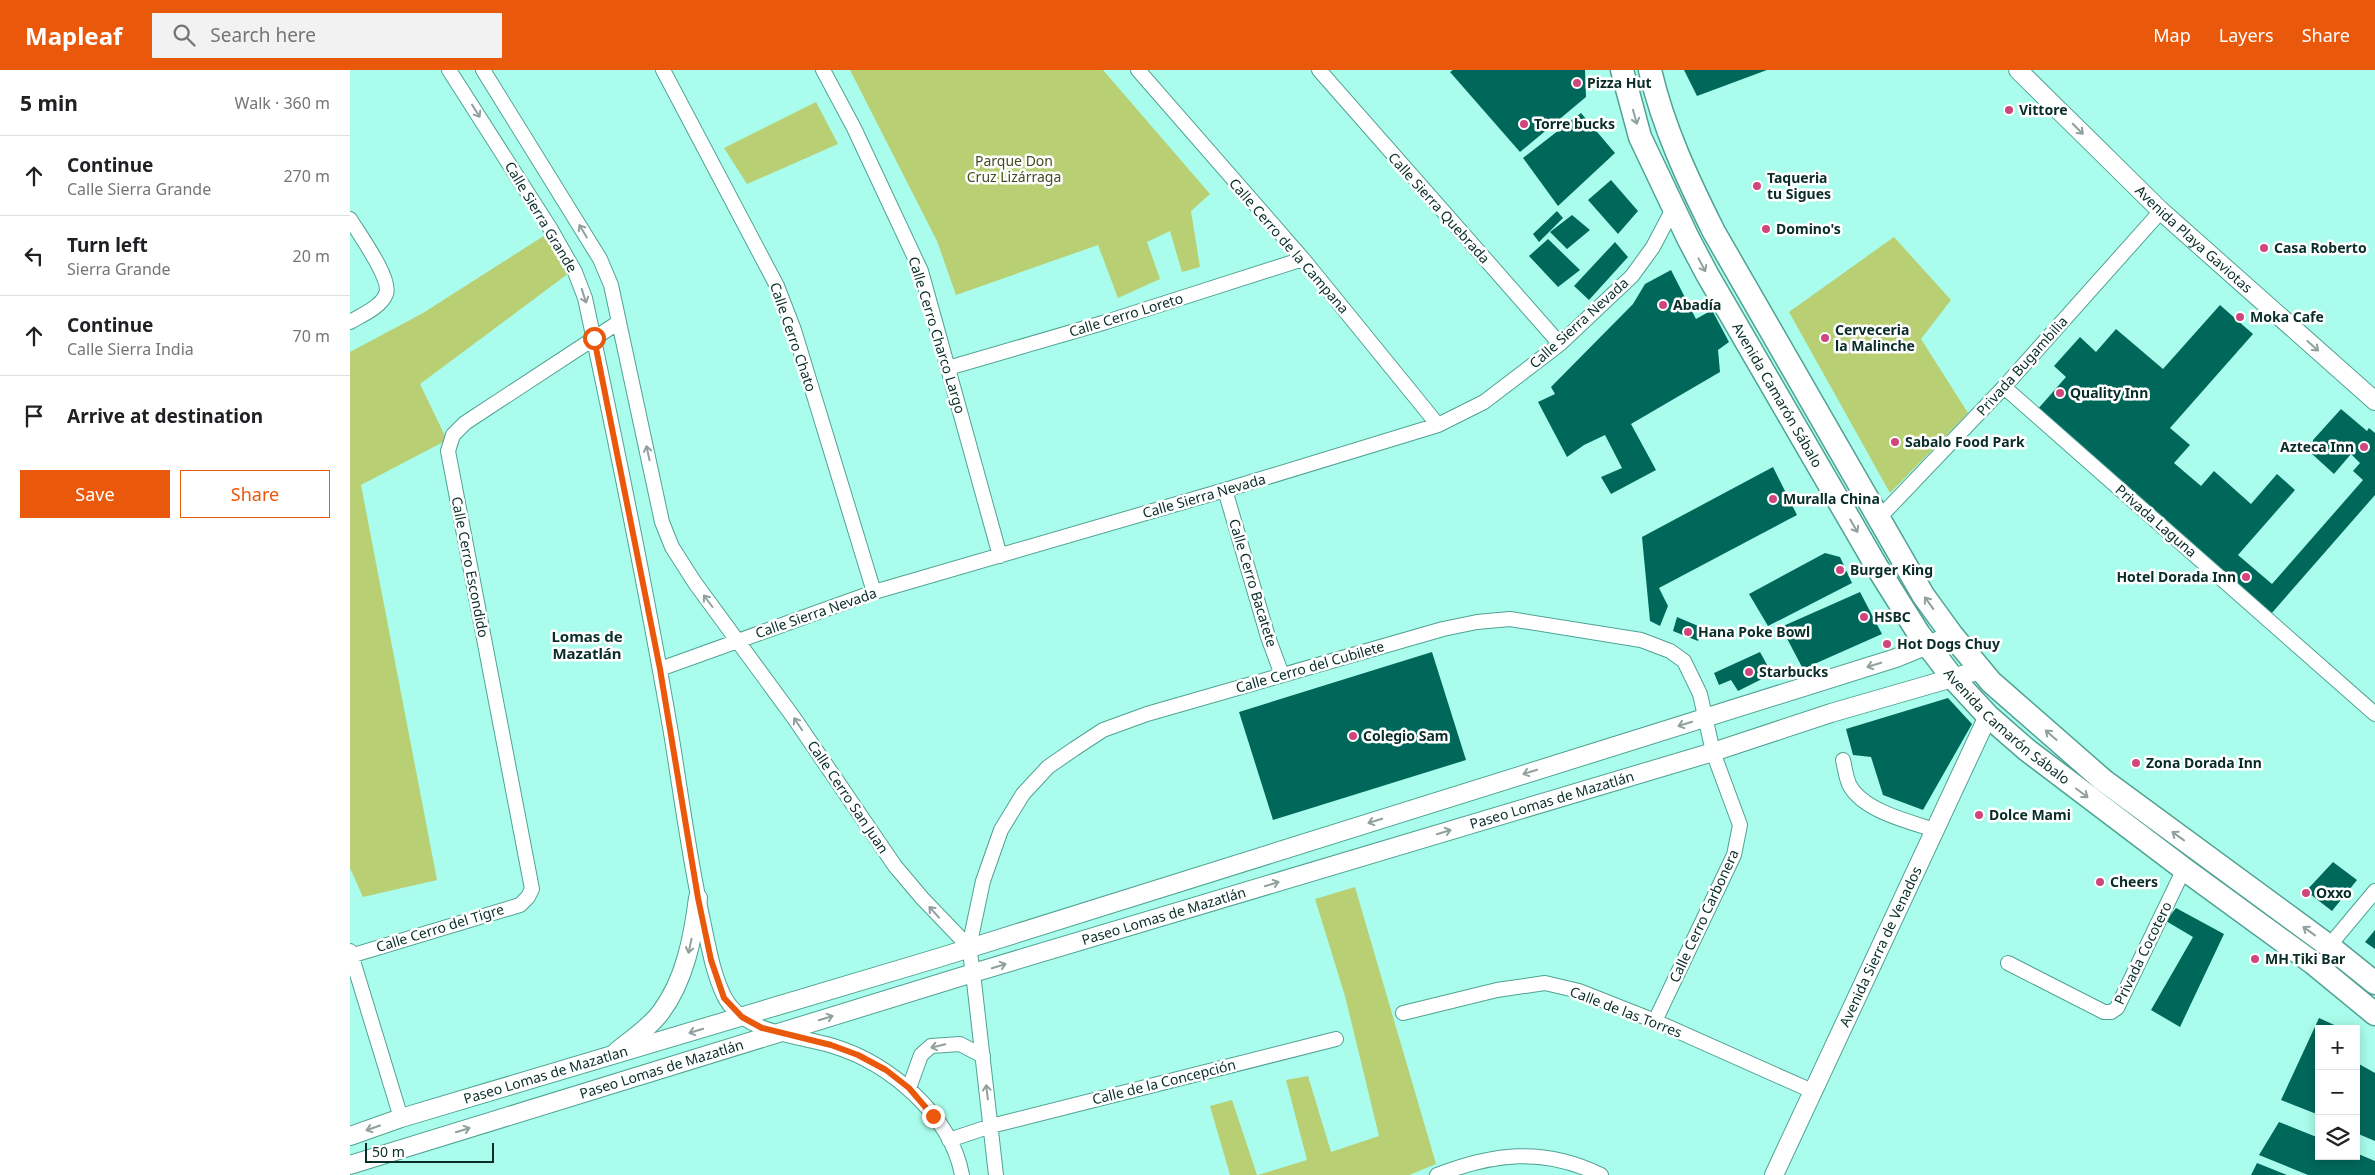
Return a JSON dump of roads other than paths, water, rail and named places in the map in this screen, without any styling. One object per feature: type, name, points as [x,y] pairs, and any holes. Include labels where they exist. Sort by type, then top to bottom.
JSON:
[{"type":"main road","name":"Avenida Camarón Sábalo","points":[[1622,70],[1640,137],[1707,274],[1878,567],[1927,645],[1952,677],[1988,716],[2065,781],[2306,958],[2375,1014]]},
{"type":"main road","name":"Avenida Camarón Sábalo","points":[[1650,70],[1656,96],[1686,175],[1714,232],[1923,595],[1952,635],[1980,670],[2020,709],[2103,780],[2329,946],[2375,983]]},
{"type":"street","name":"Calle Sierra Grande","points":[[449,70],[575,272],[585,298],[660,669],[698,898],[711,960],[724,998],[742,1017],[762,1028],[858,1055],[886,1070],[909,1088]]},
{"type":"street","name":"Calle Sierra Grande","points":[[483,70],[600,259],[611,285],[662,522],[672,547],[695,583],[737,640]]},
{"type":"street","name":"Calle Cerro Chato","points":[[663,70],[777,286],[794,330],[874,592]]},
{"type":"street","name":"Calle Cerro Charco Largo","points":[[823,70],[858,136],[920,271],[1000,556]]},
{"type":"street","name":"Calle Cerro de la Campana","points":[[1138,70],[1303,259],[1438,425]]},
{"type":"street","name":"Calle Sierra Quebrada","points":[[1319,70],[1560,344]]},
{"type":"street","name":"Avenida Playa Gaviotas","points":[[2018,70],[2162,211],[2375,401]]},
{"type":"street","name":"Calle Sierra Nevada","points":[[660,669],[874,592],[1225,490],[1438,425],[1484,402],[1560,344],[1632,276],[1653,247],[1674,208]]},
{"type":"street","name":"Privada Bugambilia","points":[[1879,518],[2004,387],[2162,211]]},
{"type":"street","points":[[350,219],[386,280],[386,293],[379,304],[350,322]]},
{"type":"street","name":"Calle Cerro Loreto","points":[[948,368],[1106,322],[1303,259]]},
{"type":"street","name":"Calle Cerro Escondido","points":[[528,897],[532,889],[448,451],[453,435],[465,423],[619,322]]},
{"type":"street","name":"Privada Laguna","points":[[2004,387],[2375,714]]},
{"type":"street","name":"Calle Cerro Bacatete","points":[[1225,490],[1268,637],[1282,675]]},
{"type":"street","name":"Calle Cerro del Cubilete","points":[[968,947],[983,881],[1001,830],[1023,794],[1048,767],[1104,730],[1147,714],[1443,629],[1477,622],[1510,619],[1641,640],[1670,651],[1684,661],[1700,694],[1713,752]]},
{"type":"street","name":"Paseo Lomas de Mazatlán","points":[[742,1017],[1706,718],[1896,658],[1952,635]]},
{"type":"street","name":"Calle Cerro San Juan","points":[[737,640],[794,718],[895,866],[968,947]]},
{"type":"street","name":"Paseo Lomas de Mazatlán","points":[[350,1166],[973,973],[1713,752],[1831,713],[1980,670]]},
{"type":"street","name":"Avenida Sierra de Venados","points":[[1774,1175],[1988,716]]},
{"type":"street","name":"Calle Cerro Carbonera","points":[[1655,1021],[1734,855],[1739,838],[1740,825],[1713,752]]},
{"type":"street","points":[[1843,760],[1850,786],[1867,803],[1895,817],[1935,830]]},
{"type":"street","name":"Privada Cocotero","points":[[2008,963],[2104,1012],[2111,1012],[2117,1008],[2184,869]]},
{"type":"street","points":[[2329,946],[2375,892]]},
{"type":"street","name":"Calle Cerro del Tigre","points":[[351,957],[520,904],[528,897]]},
{"type":"street","points":[[607,1058],[636,1037],[660,1013],[670,997],[688,956],[698,898]]},
{"type":"street","points":[[968,947],[973,973],[996,1175]]},
{"type":"street","points":[[351,957],[401,1118]]},
{"type":"street","name":"Calle de las Torres","points":[[1403,1013],[1497,990],[1545,984],[1579,990],[1655,1021],[1812,1091]]},
{"type":"street","name":"Paseo Lomas de Mazatlan","points":[[350,1136],[401,1118],[742,1017]]},
{"type":"street","name":"Calle de la Concepción","points":[[991,1126],[1336,1039]]},
{"type":"street","points":[[962,1175],[960,1161],[949,1140],[933,1116],[909,1088],[921,1055],[931,1046],[960,1044],[983,1056]]},
{"type":"street","points":[[949,1140],[991,1126]]},
{"type":"street","points":[[1437,1175],[1465,1164],[1505,1156],[1525,1155],[1561,1160],[1601,1175]]},
{"type":"place","name":"Pizza Hut","points":[[1577,83]]},
{"type":"place","name":"Vittore","points":[[2009,110]]},
{"type":"place","name":"Torre bucks","points":[[1524,124]]},
{"type":"place","name":"Taqueria tu Sigues","points":[[1757,186]]},
{"type":"place","name":"Domino's","points":[[1766,229]]},
{"type":"place","name":"Casa Roberto","points":[[2264,248]]},
{"type":"place","name":"Abadía","points":[[1663,305]]},
{"type":"place","name":"Moka Cafe","points":[[2240,317]]},
{"type":"place","name":"Cerveceria la Malinche","points":[[1825,338]]},
{"type":"place","name":"Quality Inn","points":[[2060,393]]},
{"type":"place","name":"Sabalo Food Park","points":[[1895,442]]},
{"type":"place","name":"Azteca Inn","points":[[2364,447]]},
{"type":"place","name":"Muralla China","points":[[1773,499]]},
{"type":"place","name":"Burger King","points":[[1840,570]]},
{"type":"place","name":"Hotel Dorada Inn","points":[[2246,577]]},
{"type":"place","name":"HSBC","points":[[1864,617]]},
{"type":"place","name":"Hana Poke Bowl","points":[[1688,632]]},
{"type":"place","name":"Hot Dogs Chuy","points":[[1887,644]]},
{"type":"place","name":"Starbucks","points":[[1749,672]]},
{"type":"place","name":"Colegio Sam","points":[[1353,736]]},
{"type":"place","name":"Zona Dorada Inn","points":[[2136,763]]},
{"type":"place","name":"Dolce Mami","points":[[1979,815]]},
{"type":"place","name":"Cheers","points":[[2100,882]]},
{"type":"place","name":"Oxxo","points":[[2306,893]]},
{"type":"place","name":"MH Tiki Bar","points":[[2255,959]]},
{"type":"district","name":"Lomas de Mazatlán","points":[[587,646]]},
{"type":"park label","name":"Parque Don Cruz Lizárraga","points":[[1014,169]]}]
